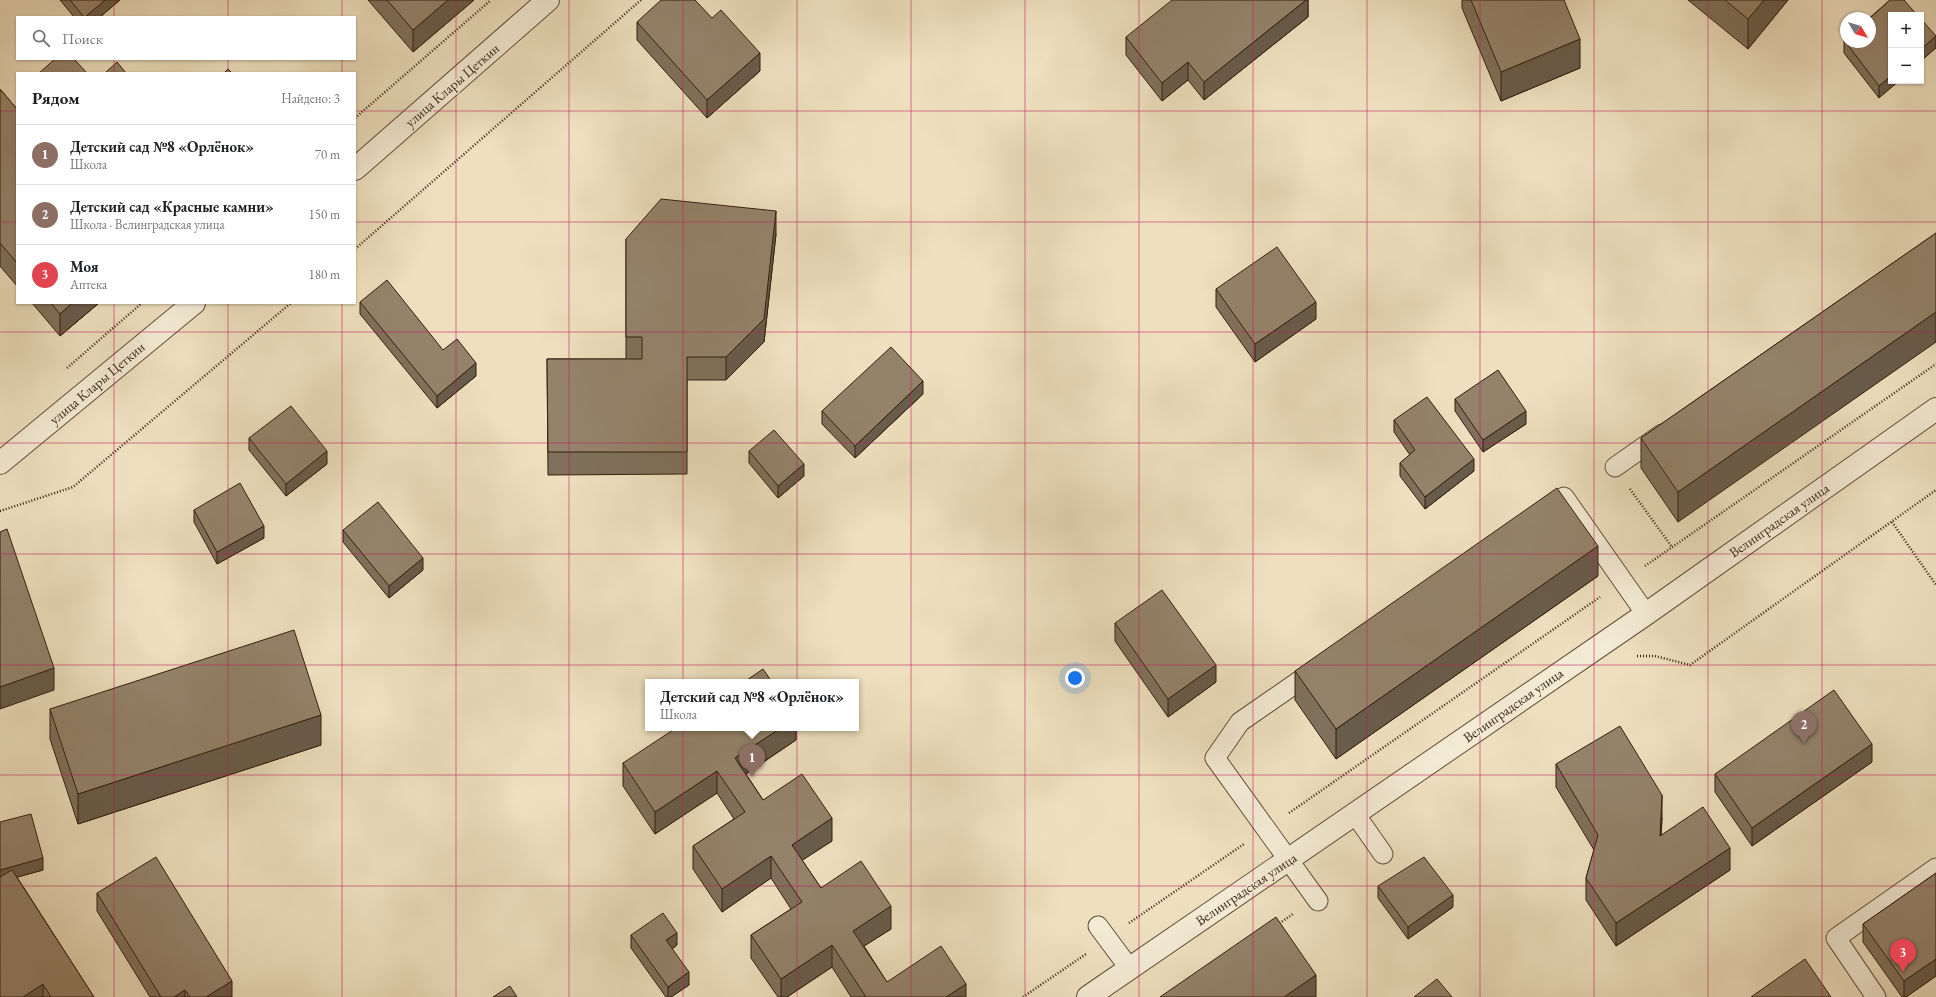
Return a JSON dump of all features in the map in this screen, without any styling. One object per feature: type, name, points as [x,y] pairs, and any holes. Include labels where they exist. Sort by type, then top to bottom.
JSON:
[{"type":"street","name":"улица Клары Цеткин","points":[[356,169],[548,0]]},
{"type":"street","name":"улица Клары Цеткин","points":[[0,463],[193,304]]},
{"type":"street","name":"Велинградская улица","points":[[1088,997],[1646,614],[1936,409]]},
{"type":"lane","points":[[1615,467],[1674,426]]},
{"type":"lane","points":[[1525,524],[1564,497],[1646,614]]},
{"type":"lane","points":[[1318,902],[1215,758],[1240,722],[1331,659]]},
{"type":"lane","points":[[1355,814],[1383,854]]},
{"type":"lane","points":[[1876,997],[1836,938],[1936,868]]},
{"type":"lane","points":[[1103,932],[1130,969]]},
{"type":"path","points":[[356,117],[491,0]]},
{"type":"path","points":[[356,249],[641,0]]},
{"type":"path","points":[[65,370],[141,304]]},
{"type":"path","points":[[0,511],[72,486],[290,304]]},
{"type":"path","points":[[1023,997],[1103,932],[1266,829],[1936,364]]},
{"type":"path","points":[[1615,467],[1672,547]]},
{"type":"path","points":[[1634,656],[1655,656],[1690,665],[1936,490]]},
{"type":"path","points":[[1892,522],[1936,585]]},
{"type":"path","points":[[1273,927],[1312,901],[1299,885],[1305,882]]},
{"type":"building","points":[[70,0],[105,0],[86,16],[83,16]]},
{"type":"building","points":[[387,0],[448,0],[413,30]]},
{"type":"building","points":[[661,0],[695,0],[712,18],[721,10],[760,53],[707,100],[637,22]]},
{"type":"building","points":[[1172,0],[1306,0],[1204,82],[1188,62],[1162,83],[1126,37]]},
{"type":"building","points":[[1471,0],[1564,0],[1580,39],[1501,72]]},
{"type":"building","points":[[1725,0],[1764,0],[1748,19]]},
{"type":"building","points":[[1890,0],[1904,0],[1914,12],[1888,12],[1888,78],[1879,86],[1850,48],[1876,48],[1876,13]]},
{"type":"building","points":[[1924,22],[1936,36],[1924,46]]},
{"type":"building","points":[[54,60],[75,60],[86,72],[40,72]]},
{"type":"building","points":[[117,62],[125,72],[106,72]]},
{"type":"building","points":[[0,89],[16,108],[16,262],[0,243]]},
{"type":"building","points":[[661,199],[776,211],[764,319],[726,357],[687,357],[687,452],[548,452],[547,359],[642,359],[642,337],[626,337],[626,239]]},
{"type":"building","points":[[1936,233],[1936,312],[1678,492],[1641,438]]},
{"type":"building","points":[[1277,247],[1316,302],[1255,344],[1216,289]]},
{"type":"building","points":[[387,280],[443,350],[457,339],[476,363],[437,396],[360,302]]},
{"type":"building","points":[[52,304],[71,304],[60,314]]},
{"type":"building","points":[[891,347],[923,381],[855,446],[822,411]]},
{"type":"building","points":[[1498,370],[1526,411],[1483,440],[1455,399]]},
{"type":"building","points":[[1427,397],[1474,459],[1425,497],[1400,463],[1415,450],[1394,420]]},
{"type":"building","points":[[291,406],[327,451],[286,484],[249,438]]},
{"type":"building","points":[[774,430],[804,464],[778,486],[749,451]]},
{"type":"building","points":[[240,483],[264,526],[217,552],[194,510]]},
{"type":"building","points":[[1557,488],[1598,546],[1336,729],[1295,671]]},
{"type":"building","points":[[378,502],[423,558],[389,586],[343,530]]},
{"type":"building","points":[[7,529],[54,668],[0,687],[0,532]]},
{"type":"building","points":[[1162,590],[1216,665],[1168,699],[1115,623]]},
{"type":"building","points":[[294,630],[321,715],[78,794],[50,709]]},
{"type":"building","points":[[763,669],[770,679],[748,679]]},
{"type":"building","points":[[1834,690],[1872,744],[1752,828],[1715,774]]},
{"type":"building","points":[[1620,726],[1662,795],[1660,836],[1703,807],[1730,848],[1616,923],[1586,878],[1598,835],[1556,764]]},
{"type":"building","points":[[671,731],[776,731],[735,758],[763,800],[802,774],[832,818],[792,845],[821,888],[861,861],[891,906],[853,931],[887,982],[941,946],[966,984],[946,997],[866,997],[832,945],[781,979],[751,935],[802,902],[771,856],[722,889],[693,846],[745,812],[717,771],[655,812],[623,763]]},
{"type":"building","points":[[31,814],[43,858],[0,870],[0,822]]},
{"type":"building","points":[[156,857],[232,981],[206,997],[190,997],[185,990],[174,997],[161,997],[97,893]]},
{"type":"building","points":[[1424,857],[1453,895],[1408,927],[1378,886]]},
{"type":"building","points":[[12,870],[94,997],[51,997],[43,984],[23,997],[0,997],[0,877]]},
{"type":"building","points":[[1936,873],[1936,959],[1904,981],[1863,924]]},
{"type":"building","points":[[663,913],[677,933],[666,940],[689,972],[668,987],[631,935]]},
{"type":"building","points":[[1276,917],[1316,975],[1284,997],[1160,997]]},
{"type":"building","points":[[1805,959],[1831,997],[1751,997]]},
{"type":"building","points":[[1437,979],[1452,997],[1414,997]]},
{"type":"building","points":[[510,986],[517,997],[493,997]]},
{"type":"place","name":"Детский сад «Красные камни»","points":[[1804,744]]},
{"type":"place","name":"Детский сад №8 «Орлёнок»","points":[[752,777]]},
{"type":"place","name":"Моя","points":[[1903,972]]}]
